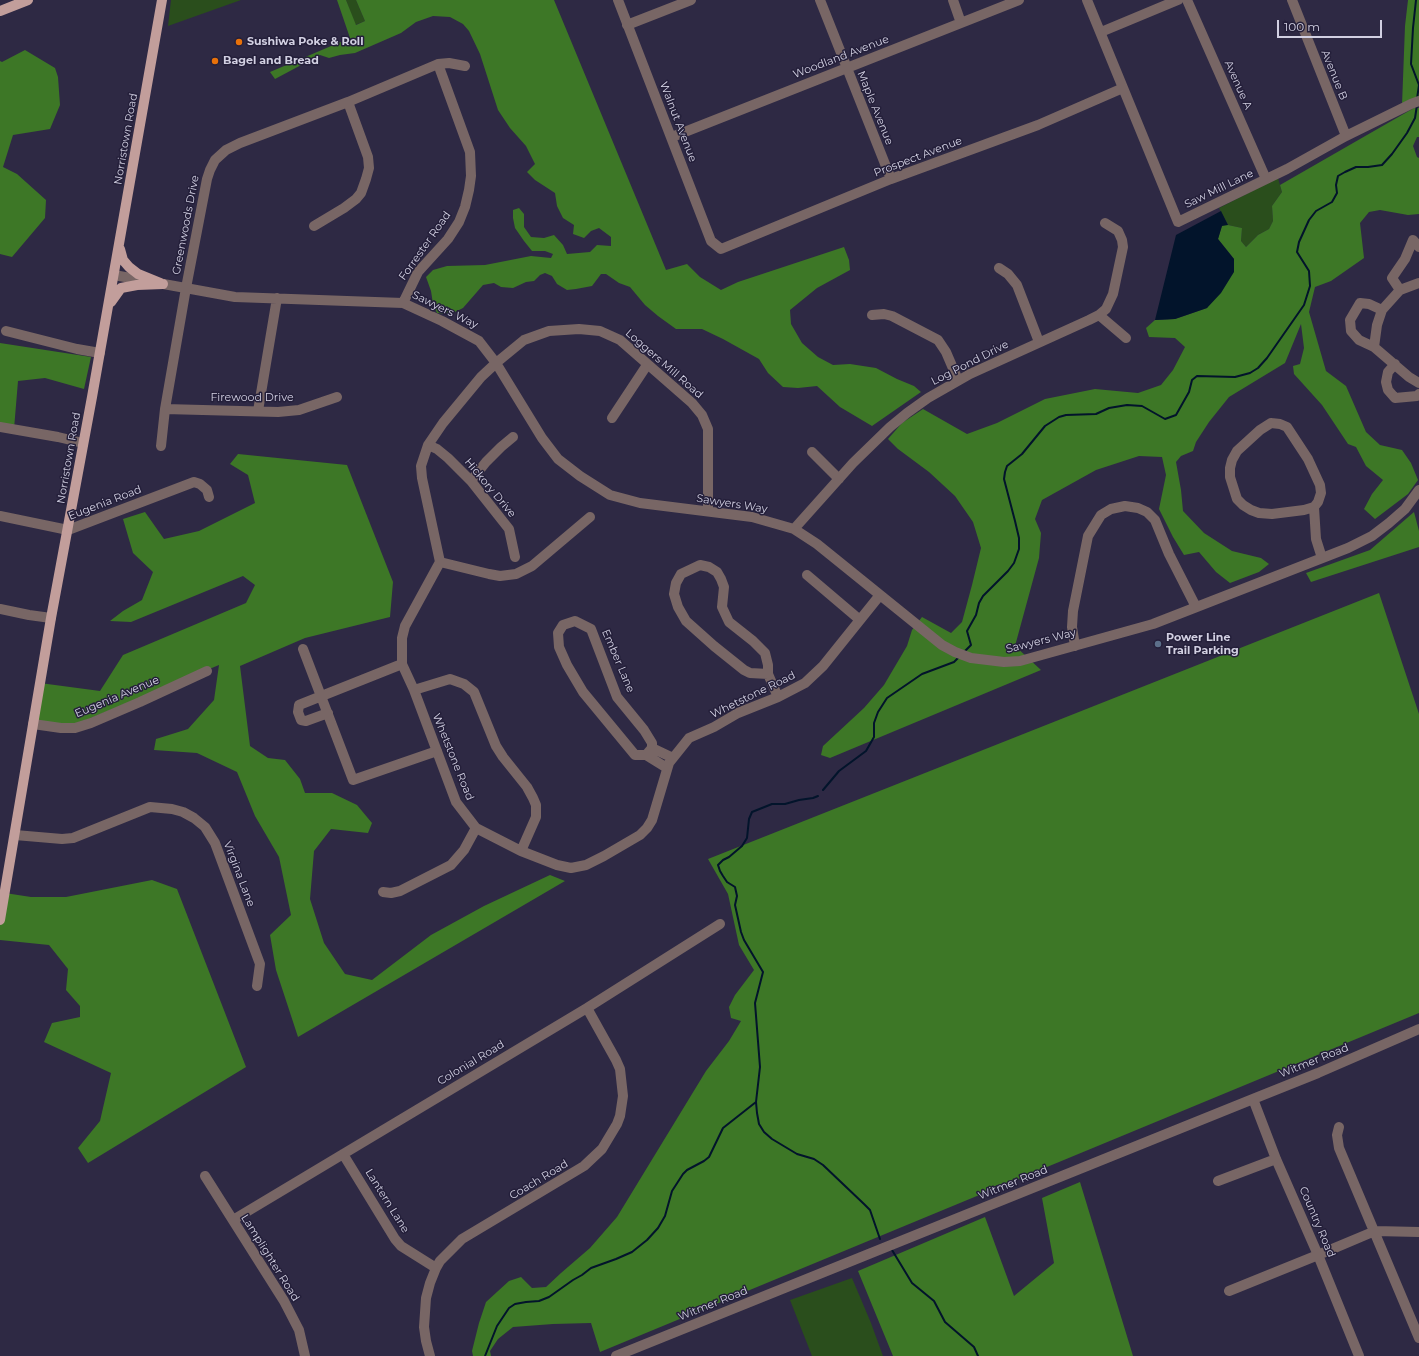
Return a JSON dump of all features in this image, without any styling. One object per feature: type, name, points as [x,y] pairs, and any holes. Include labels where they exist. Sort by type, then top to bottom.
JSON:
[{"type":"main road","points":[[0,11],[28,0]]},
{"type":"main road","name":"Norristown Road","points":[[0,920],[33,724],[108,311],[162,0]]},
{"type":"main road","points":[[120,243],[123,260],[129,267],[138,274],[163,284]]},
{"type":"main road","points":[[108,311],[115,295],[121,288],[138,285],[163,284]]},
{"type":"street","name":"Walnut Avenue","points":[[618,0],[711,241],[721,249]]},
{"type":"street","points":[[627,25],[691,0]]},
{"type":"street","name":"Maple Avenue","points":[[820,0],[891,179]]},
{"type":"street","points":[[953,0],[961,23]]},
{"type":"street","name":"Woodland Avenue","points":[[672,137],[846,67],[1019,0]]},
{"type":"street","name":"Saw Mill Lane","points":[[1087,0],[1178,222],[1266,179],[1346,136],[1415,103]]},
{"type":"street","points":[[1101,32],[1178,0]]},
{"type":"street","name":"Avenue A","points":[[1187,0],[1266,179]]},
{"type":"street","name":"Avenue B","points":[[1292,0],[1346,136]]},
{"type":"street","name":"Greenwoods Drive","points":[[161,446],[164,409],[186,288],[207,179],[215,160],[226,150],[240,143],[348,102],[438,64],[449,63],[465,66]]},
{"type":"street","name":"Forrester Road","points":[[403,303],[418,272],[448,238],[459,222],[465,207],[471,176],[470,152],[438,64]]},
{"type":"street","name":"Prospect Avenue","points":[[721,249],[891,179],[1038,125],[1123,88]]},
{"type":"street","points":[[314,226],[356,199],[361,193],[366,179],[368,157],[348,102]]},
{"type":"street","name":"Log Pond Drive","points":[[794,529],[885,432],[907,413],[958,380],[1099,315],[1106,309],[1110,302],[1122,240],[1118,231],[1105,223]]},
{"type":"street","points":[[1400,290],[1392,278],[1405,259],[1413,240],[1419,247]]},
{"type":"street","points":[[999,268],[1008,274],[1016,285],[1039,342]]},
{"type":"street","name":"Sawyers Way","points":[[114,275],[235,297],[403,303],[442,321],[479,341],[496,363],[542,438],[558,459],[580,476],[610,495],[640,503],[752,517],[794,529],[817,544],[942,645],[971,658],[1004,662],[1020,661],[1153,624],[1348,548],[1372,536],[1405,509],[1419,490]]},
{"type":"street","points":[[1374,347],[1377,325],[1382,310],[1400,290],[1419,283]]},
{"type":"street","points":[[258,411],[277,298]]},
{"type":"street","points":[[1382,310],[1369,304],[1360,304],[1350,320],[1351,332],[1359,340],[1374,347],[1409,377],[1419,383]]},
{"type":"street","points":[[872,315],[884,314],[892,316],[938,340],[946,352],[958,380]]},
{"type":"street","points":[[1099,315],[1126,338]]},
{"type":"street","name":"Loggers Mill Road","points":[[496,363],[524,340],[549,331],[580,328],[600,331],[620,340],[692,403],[702,415],[708,429],[708,511]]},
{"type":"street","points":[[6,331],[77,349],[100,353]]},
{"type":"street","points":[[496,363],[481,377],[443,423],[428,445],[420,466],[440,562],[500,576],[516,574],[532,566],[590,518]]},
{"type":"street","points":[[1395,364],[1388,372],[1386,382],[1388,390],[1395,398],[1417,396],[1419,394]]},
{"type":"street","points":[[612,418],[647,365]]},
{"type":"street","name":"Firewood Drive","points":[[164,409],[278,412],[299,410],[338,397]]},
{"type":"street","points":[[1314,507],[1304,510],[1272,514],[1260,513],[1243,505],[1237,499],[1230,477],[1232,460],[1237,452],[1260,430],[1271,423],[1280,424],[1287,427],[1308,459],[1320,485],[1321,493],[1318,502],[1314,507],[1316,539],[1322,558]]},
{"type":"street","points":[[0,427],[83,443]]},
{"type":"street","points":[[471,481],[486,462],[513,437]]},
{"type":"street","name":"Hickory Drive","points":[[428,445],[448,458],[471,481],[509,529],[515,557]]},
{"type":"street","points":[[812,452],[840,479]]},
{"type":"street","name":"Eugenia Road","points":[[0,516],[68,530],[194,482],[200,484],[207,490],[209,497]]},
{"type":"street","points":[[1075,646],[1072,627],[1073,611],[1088,536],[1101,515],[1111,509],[1125,506],[1138,508],[1147,512],[1155,520],[1168,554],[1196,607]]},
{"type":"street","name":"Whetstone Road","points":[[440,562],[405,626],[402,638],[402,664],[414,690],[456,802],[476,828],[521,850],[557,865],[571,868],[586,865],[640,835],[652,820],[669,763],[689,738],[714,727],[738,713],[778,697],[805,683],[823,666],[880,595]]},
{"type":"street","points":[[768,674],[750,673],[744,670],[686,621],[678,607],[674,594],[676,582],[681,574],[700,565],[709,567],[716,572],[724,587],[722,607],[730,622],[765,653],[768,665],[768,674],[778,697]]},
{"type":"street","points":[[806,575],[860,620]]},
{"type":"street","points":[[0,609],[52,618]]},
{"type":"street","name":"Ember Lane","points":[[649,751],[652,743],[644,730],[617,697],[591,629],[575,621],[563,625],[558,633],[559,647],[567,666],[583,692],[635,755],[649,751],[673,758]]},
{"type":"street","points":[[303,649],[353,780],[436,751]]},
{"type":"street","points":[[328,713],[306,721],[301,720],[298,712],[299,705],[402,664]]},
{"type":"street","name":"Eugenia Avenue","points":[[33,724],[61,728],[75,728],[91,723],[140,702],[208,671]]},
{"type":"street","points":[[414,690],[450,679],[464,684],[474,692],[496,746],[527,787],[536,805],[536,817],[521,850]]},
{"type":"street","name":"Ember Lane","points":[[649,751],[668,768]]},
{"type":"street","name":"Virgina Lane","points":[[15,834],[62,839],[73,838],[150,808],[172,809],[183,812],[194,818],[205,827],[211,835],[218,850],[260,964],[257,986]]},
{"type":"street","points":[[383,892],[391,894],[400,891],[451,866],[464,850],[476,828]]},
{"type":"street","name":"Colonial Road","points":[[233,1220],[587,1008],[720,924]]},
{"type":"street","name":"Coach Road","points":[[430,1356],[426,1342],[426,1298],[436,1268],[446,1254],[462,1239],[584,1166],[597,1154],[612,1134],[620,1116],[622,1107],[623,1083],[620,1069],[616,1060],[587,1008]]},
{"type":"street","name":"Witmer Road","points":[[616,1356],[1253,1098],[1318,1074],[1419,1029]]},
{"type":"street","name":"Country Road","points":[[1253,1098],[1276,1159],[1318,1255],[1359,1356]]},
{"type":"street","points":[[1339,1127],[1337,1135],[1340,1148],[1419,1338]]},
{"type":"street","name":"Lantern Lane","points":[[343,1154],[395,1239],[401,1246],[436,1268]]},
{"type":"street","points":[[1218,1181],[1276,1159]]},
{"type":"street","name":"Lamplighter Road","points":[[206,1176],[284,1301],[299,1330],[305,1356]]},
{"type":"street","points":[[1229,1291],[1375,1231],[1419,1232]]},
{"type":"green space","points":[[171,0],[241,0],[168,26]]},
{"type":"green space","points":[[337,0],[346,0],[356,25],[365,21],[356,0],[554,0],[666,270],[687,264],[700,277],[721,290],[738,282],[844,247],[849,260],[850,270],[817,288],[790,310],[791,324],[802,343],[818,357],[833,365],[850,364],[876,368],[914,386],[921,392],[872,426],[840,407],[817,386],[798,388],[783,387],[768,373],[759,359],[723,339],[702,329],[676,329],[645,305],[630,287],[619,283],[606,274],[601,274],[592,286],[567,290],[557,284],[552,276],[545,273],[540,275],[534,281],[526,282],[513,288],[501,287],[494,283],[483,285],[463,308],[451,314],[437,313],[426,277],[433,270],[447,266],[485,265],[531,256],[551,258],[553,254],[545,251],[532,251],[524,241],[515,228],[513,210],[519,208],[524,214],[524,227],[531,237],[544,238],[554,235],[563,245],[567,254],[590,252],[597,245],[611,246],[611,237],[599,228],[591,231],[584,238],[573,234],[574,225],[563,218],[557,206],[555,193],[535,180],[527,172],[535,164],[526,146],[510,128],[498,110],[480,54],[469,31],[463,24],[450,17],[433,16],[416,22],[401,33],[355,53],[329,58],[320,55],[275,79],[270,72],[350,38]]},
{"type":"green space","points":[[346,0],[356,0],[365,21],[355,25]]},
{"type":"green space","points":[[1408,0],[1419,0],[1419,99],[1402,105],[1405,26]]},
{"type":"green space","points":[[25,50],[55,68],[58,77],[60,105],[50,129],[13,135],[3,167],[17,174],[46,200],[45,218],[12,257],[0,254],[0,61],[2,62]]},
{"type":"green space","points":[[1414,108],[1419,108],[1419,137],[1417,137],[1413,146],[1417,157],[1419,158],[1419,214],[1408,215],[1380,210],[1369,212],[1360,223],[1364,258],[1331,281],[1315,287],[1309,312],[1326,371],[1346,386],[1366,432],[1380,445],[1402,450],[1411,463],[1418,480],[1408,494],[1375,519],[1364,509],[1372,494],[1383,480],[1366,466],[1356,447],[1348,444],[1322,405],[1294,374],[1293,366],[1300,364],[1304,348],[1301,324],[1285,363],[1229,397],[1209,422],[1196,442],[1193,451],[1181,456],[1176,462],[1183,511],[1204,533],[1232,551],[1261,558],[1269,564],[1259,572],[1230,583],[1216,572],[1199,552],[1184,555],[1159,509],[1166,475],[1162,457],[1139,456],[1096,470],[1042,500],[1035,519],[1041,533],[1039,558],[1015,646],[1041,670],[830,758],[821,755],[823,746],[864,708],[884,685],[907,646],[912,630],[922,617],[951,633],[962,622],[972,585],[981,548],[973,522],[955,496],[929,472],[898,449],[888,439],[902,423],[923,409],[967,434],[997,423],[1045,399],[1095,389],[1138,393],[1161,385],[1173,370],[1185,347],[1175,338],[1149,337],[1146,328],[1155,320],[1175,319],[1207,308],[1234,259],[1218,239],[1222,225],[1242,228],[1241,241],[1246,247],[1258,235],[1269,229],[1273,221],[1272,206],[1282,192],[1280,185]]},
{"type":"green space","points":[[1278,178],[1282,192],[1272,206],[1273,221],[1269,229],[1258,235],[1246,247],[1241,241],[1242,228],[1228,225],[1219,208]]},
{"type":"green space","points":[[0,343],[91,357],[84,389],[45,378],[18,381],[14,429],[0,427]]},
{"type":"green space","points":[[238,454],[347,465],[393,582],[390,617],[305,638],[240,666],[250,746],[268,758],[285,760],[300,779],[305,793],[332,793],[357,805],[372,823],[368,833],[331,829],[314,851],[310,899],[324,943],[345,974],[372,980],[431,935],[484,906],[550,875],[565,881],[298,1037],[276,970],[270,935],[291,915],[279,857],[255,816],[237,772],[197,753],[154,750],[156,739],[188,729],[214,700],[219,665],[67,728],[34,721],[40,683],[100,691],[123,655],[246,603],[255,585],[243,576],[131,622],[110,621],[123,611],[142,600],[153,572],[133,553],[123,519],[145,512],[164,539],[199,531],[255,503],[248,475],[230,464]]},
{"type":"green space","points":[[1414,512],[1419,531],[1419,547],[1311,582],[1306,573],[1370,550]]},
{"type":"green space","points":[[1379,593],[1419,714],[1419,1013],[600,1352],[591,1323],[553,1324],[513,1327],[498,1339],[490,1351],[491,1356],[473,1356],[472,1351],[486,1302],[509,1281],[521,1277],[532,1288],[546,1287],[590,1248],[617,1217],[706,1071],[729,1041],[741,1021],[731,1018],[729,1007],[735,995],[754,970],[739,945],[728,894],[708,859]]},
{"type":"green space","points":[[152,880],[177,889],[246,1067],[88,1163],[78,1148],[100,1121],[111,1073],[44,1042],[52,1023],[80,1017],[80,1006],[66,990],[68,969],[49,945],[0,940],[0,920],[5,893],[31,897],[66,897]]},
{"type":"green space","points":[[1080,1182],[1133,1356],[893,1356],[858,1271],[985,1217],[1014,1296],[1054,1263],[1042,1198]]},
{"type":"green space","points":[[852,1278],[883,1356],[812,1356],[790,1300]]},
{"type":"water","points":[[1221,211],[1228,225],[1222,226],[1218,239],[1234,259],[1234,272],[1221,293],[1207,308],[1175,319],[1155,320],[1176,235]]},
{"type":"waterway","points":[[1416,0],[1411,64],[1419,85],[1417,99]]},
{"type":"waterway","points":[[963,653],[971,645],[967,631],[976,615],[979,603],[983,596],[1014,563],[1019,549],[1019,538],[1004,479],[1007,466],[1022,454],[1045,426],[1059,417],[1066,415],[1096,414],[1109,408],[1127,405],[1142,406],[1165,419],[1176,415],[1189,392],[1192,380],[1197,376],[1235,377],[1250,373],[1258,368],[1267,358],[1304,305],[1310,286],[1309,271],[1297,252],[1299,242],[1309,220],[1316,211],[1332,202],[1337,193],[1336,185],[1338,176],[1356,167],[1382,165],[1407,133],[1415,118],[1417,105]]},
{"type":"waterway","points":[[823,790],[839,771],[866,751],[874,737],[874,723],[878,712],[887,698],[922,674],[954,662],[959,657]]},
{"type":"waterway","points":[[818,796],[785,804],[772,804],[752,812],[749,819],[747,838],[742,846],[718,865],[727,882],[735,887],[737,896],[735,905],[741,932],[744,940],[763,972],[755,1003],[760,1067],[756,1102],[759,1124],[764,1132],[772,1139],[797,1154],[814,1159],[823,1165],[870,1210],[880,1239]]},
{"type":"waterway","points":[[485,1356],[497,1326],[509,1308],[515,1304],[539,1301],[549,1297],[591,1268],[632,1252],[647,1240],[658,1228],[665,1216],[672,1191],[683,1174],[709,1157],[723,1128],[756,1102]]},
{"type":"waterway","points":[[892,1250],[912,1283],[934,1301],[945,1322],[974,1347],[978,1356]]},
{"type":"place","name":"Sushiwa Poke & Roll","points":[[239,42]]},
{"type":"place","name":"Bagel and Bread","points":[[215,61]]},
{"type":"place","name":"Power Line Trail Parking","points":[[1158,644]]}]
